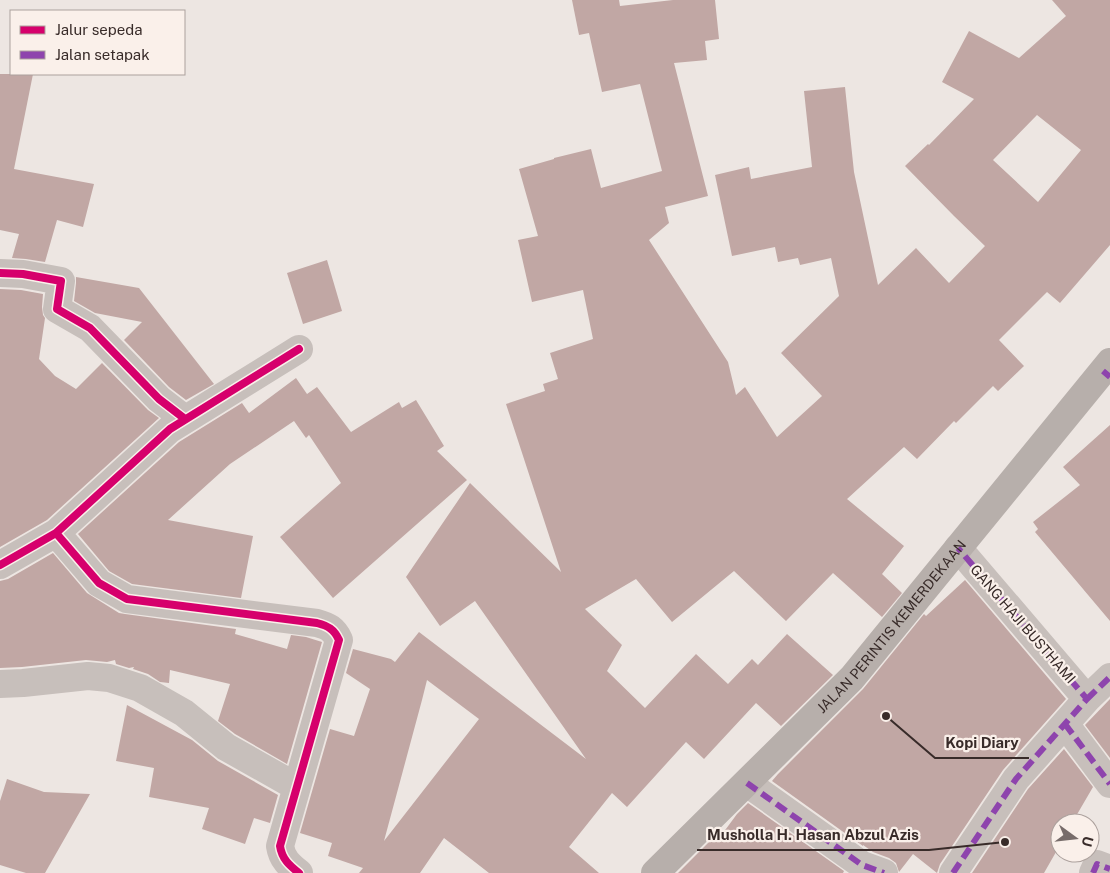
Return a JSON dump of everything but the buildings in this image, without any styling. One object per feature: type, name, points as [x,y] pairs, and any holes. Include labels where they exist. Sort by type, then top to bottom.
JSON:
[{"type":"main road","name":"JALAN PERINTIS KEMERDEKAAN","points":[[655,873],[852,678],[958,548],[1108,370]]},
{"type":"street","points":[[0,273],[23,274],[61,282],[57,309],[90,328],[159,399],[185,420]]},
{"type":"street","points":[[0,565],[56,533],[170,429],[299,349]]},
{"type":"street","points":[[56,533],[99,583],[127,599],[317,623],[325,625],[336,632],[339,640],[280,846],[281,854],[286,862],[299,873]]},
{"type":"street","name":"GANG HAJI BUSTHAMI","points":[[958,548],[1087,699]]},
{"type":"street","points":[[0,684],[88,676],[109,678],[140,688],[184,712],[226,747],[297,787]]},
{"type":"street","points":[[954,873],[1016,779],[1087,699],[1110,678]]},
{"type":"street","points":[[1065,724],[1110,784]]},
{"type":"street","points":[[747,783],[862,865],[884,873]]},
{"type":"street","points":[[1093,873],[1097,864],[1110,869]]},
{"type":"marked path","points":[[1103,371],[1110,377]]},
{"type":"marked path","points":[[953,873],[1016,779],[1087,699],[958,548]]},
{"type":"marked path","points":[[1087,699],[1110,677]]},
{"type":"marked path","points":[[1065,724],[1110,784]]},
{"type":"marked path","points":[[747,783],[862,865],[884,873]]},
{"type":"marked path","points":[[1093,873],[1097,864],[1110,869]]},
{"type":"cycle path","points":[[0,273],[23,274],[61,281],[57,309],[90,328],[159,399],[185,419]]},
{"type":"cycle path","points":[[0,565],[56,533],[170,429],[299,349]]},
{"type":"cycle path","points":[[56,533],[99,583],[127,599],[317,623],[335,633],[339,640],[280,846],[286,861],[299,873]]},
{"type":"place","name":"Kopi Diary","points":[[886,716]]},
{"type":"place","name":"Musholla H. Hasan Abzul Azis","points":[[1005,842]]}]
